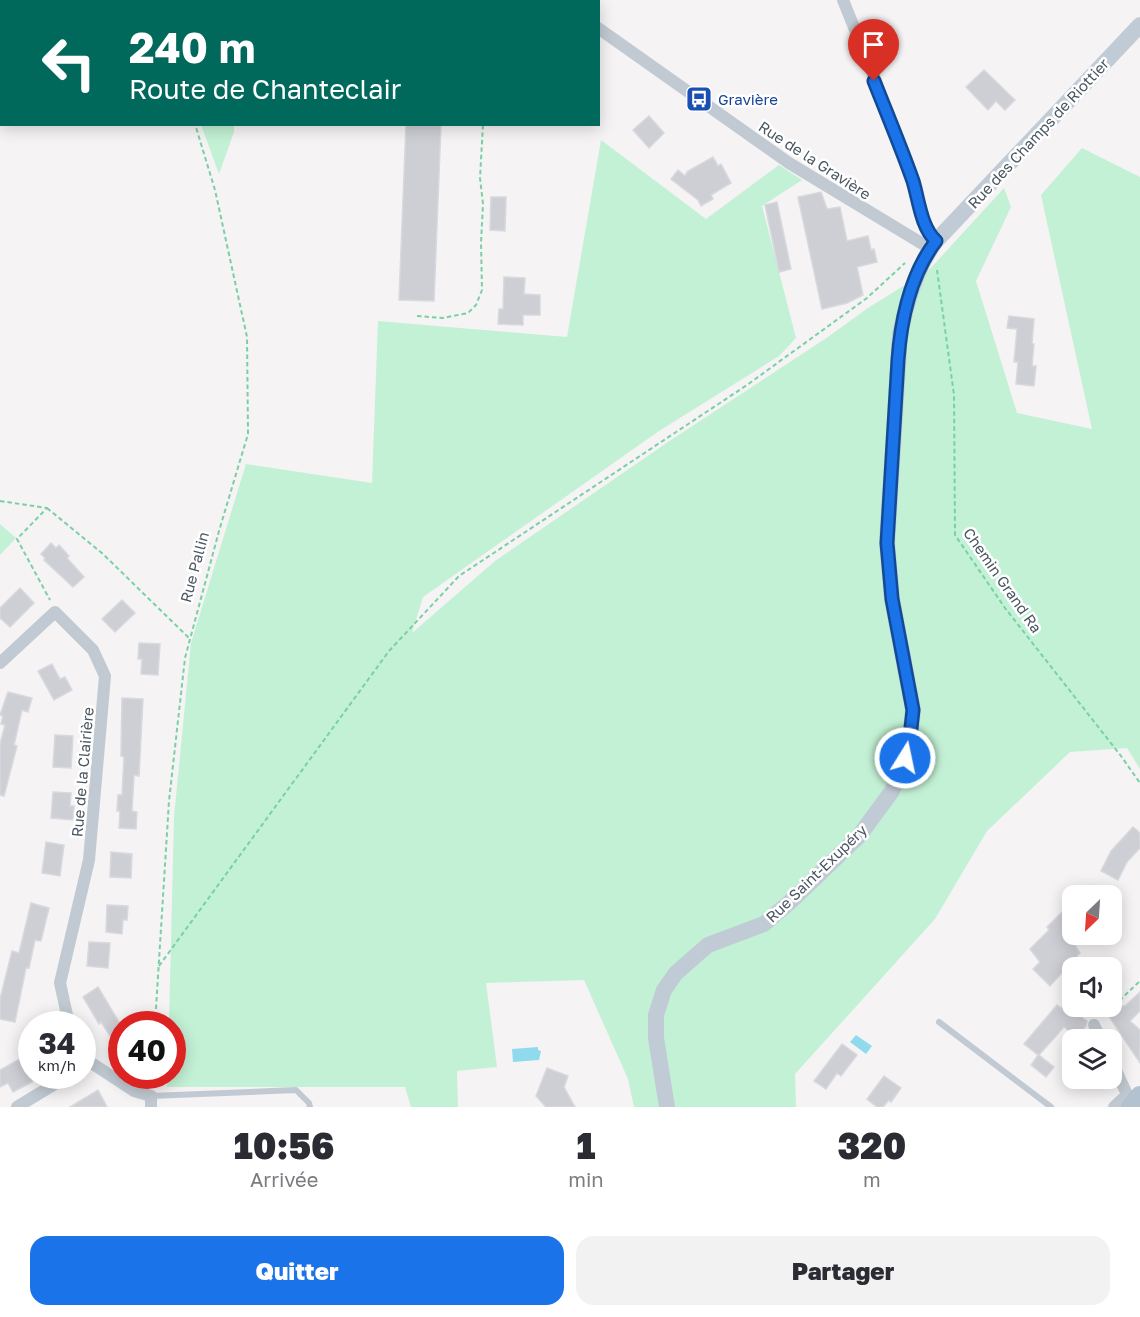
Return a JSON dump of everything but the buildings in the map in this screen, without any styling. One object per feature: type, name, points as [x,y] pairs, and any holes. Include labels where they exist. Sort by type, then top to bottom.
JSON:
[{"type":"street","points":[[843,0],[913,182],[923,218],[934,245]]},
{"type":"street","name":"Rue des Champs de Riottier","points":[[934,245],[1140,25]]},
{"type":"street","name":"Rue de la Gravière","points":[[600,29],[789,163],[934,245]]},
{"type":"street","name":"Rue Saint-Exupéry","points":[[667,1107],[656,1038],[656,1015],[664,990],[676,973],[708,945],[764,924],[859,836],[891,791],[901,771],[909,746],[913,710],[892,599],[888,566],[888,531],[900,334],[916,276],[934,245]]},
{"type":"street","points":[[0,663],[56,612]]},
{"type":"street","name":"Rue de la Clairière","points":[[56,612],[93,650],[105,676],[89,860],[60,983],[66,1011]]},
{"type":"street","points":[[1094,1024],[1096,1029]]},
{"type":"street","points":[[96,1070],[151,1102]]},
{"type":"street","points":[[1122,1086],[1129,1102]]},
{"type":"street","points":[[17,1107],[47,1089]]},
{"type":"lane","points":[[939,1022],[1051,1107]]},
{"type":"lane","points":[[151,1102],[296,1090],[310,1107]]},
{"type":"path","name":"Rue Pallin","points":[[156,1011],[169,801],[185,658],[248,434],[247,337],[215,190],[196,126]]},
{"type":"path","points":[[417,316],[443,318],[468,313],[480,298],[483,204],[480,178],[483,126]]},
{"type":"path","name":"Chemin Grand Ra","points":[[934,245],[954,395],[955,535],[1005,608],[1114,746],[1140,783]]},
{"type":"path","points":[[159,966],[388,651],[459,576],[747,385],[867,298],[906,262]]},
{"type":"path","points":[[0,501],[47,508],[103,554],[190,639]]},
{"type":"path","points":[[47,508],[17,539],[56,612]]},
{"type":"path","points":[[1094,1024],[1140,981]]},
{"type":"green space","points":[[201,126],[234,126],[219,174]]},
{"type":"green space","points":[[601,140],[706,219],[779,165],[802,180],[762,206],[796,338],[779,356],[659,431],[423,597],[412,633],[495,561],[668,442],[825,339],[868,308],[929,270],[1004,188],[1011,207],[976,281],[1017,413],[1092,429],[1041,195],[1082,148],[1140,177],[1140,769],[1127,748],[1070,752],[987,831],[935,919],[795,1074],[796,1107],[634,1107],[628,1079],[584,980],[486,983],[497,1067],[457,1071],[458,1107],[411,1107],[405,1087],[186,1087],[186,1011],[169,1011],[174,817],[191,643],[246,464],[372,483],[378,321],[567,337]]},
{"type":"green space","points":[[0,524],[16,538],[0,555]]},
{"type":"water","points":[[856,1035],[872,1046],[866,1054],[850,1042]]},
{"type":"water","points":[[538,1047],[541,1051],[539,1060],[513,1062],[512,1049]]},
{"type":"place","name":"Gravière","points":[[699,99]]},
{"type":"route","points":[[874,81],[913,182],[923,218],[936,241],[916,276],[900,334],[887,543],[892,599],[913,710],[909,746],[905,758]]}]
